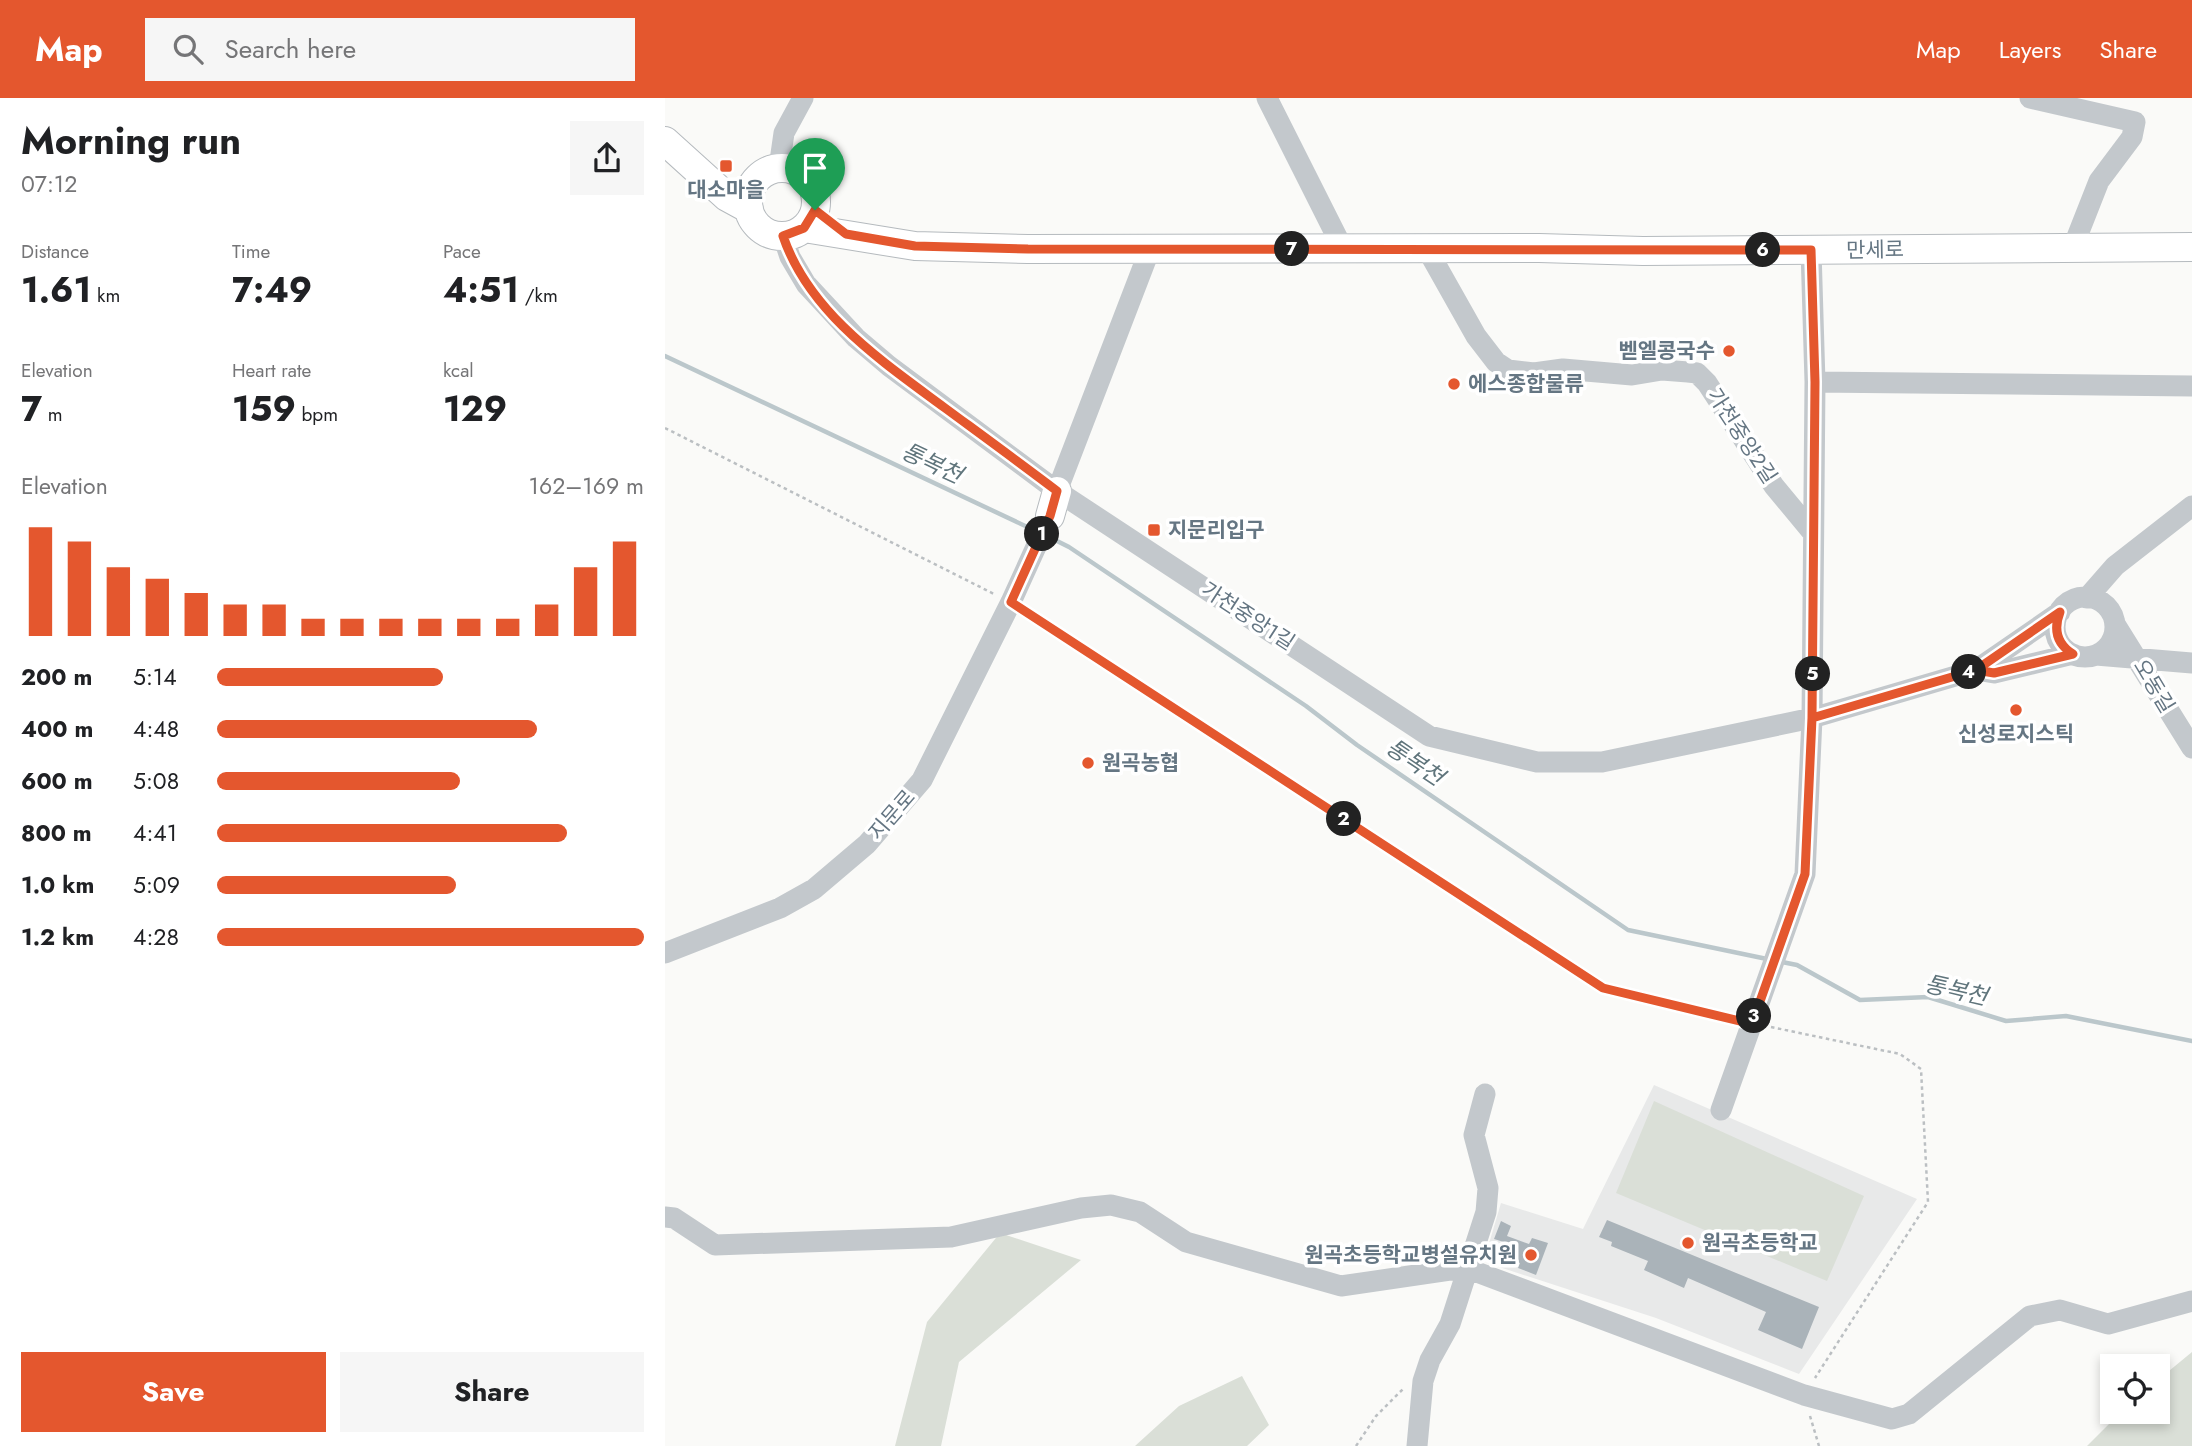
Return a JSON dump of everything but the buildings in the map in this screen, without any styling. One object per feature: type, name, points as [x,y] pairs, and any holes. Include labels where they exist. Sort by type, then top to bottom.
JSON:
[{"type":"main road","points":[[665,141],[708,181],[750,198]]},
{"type":"main road","points":[[779,168],[799,172],[808,179],[816,199],[801,225],[761,229],[753,220],[750,198],[758,177],[779,168]]},
{"type":"main road","name":"만세로","points":[[801,225],[915,246],[1811,250],[2192,247]]},
{"type":"street","points":[[779,168],[784,133],[803,98]]},
{"type":"street","points":[[1267,98],[1343,249]]},
{"type":"street","points":[[2030,98],[2134,121],[2132,137],[2096,188],[2073,247]]},
{"type":"street","name":"가천중앙1길","points":[[801,225],[790,257],[806,284],[856,338],[1053,503],[1429,736],[1537,762],[1602,762],[1812,718],[1976,670],[2060,612]]},
{"type":"street","name":"지문로","points":[[665,953],[781,908],[814,889],[867,844],[922,780],[1022,580],[1150,249]]},
{"type":"street","name":"가천중앙2길","points":[[1427,249],[1476,335],[1496,362],[1508,369],[1534,373],[1563,369],[1632,375],[1662,370],[1697,373],[1707,383],[1774,486],[1813,533]]},
{"type":"street","points":[[1721,1110],[1805,874],[1812,718],[1815,382],[1811,250]]},
{"type":"street","points":[[1815,382],[2192,386]]},
{"type":"street","points":[[2087,598],[2115,566],[2192,506]]},
{"type":"street","points":[[2073,654],[2066,650],[2057,636],[2056,628],[2060,612],[2071,601],[2087,598],[2103,603],[2113,616],[2115,624],[2109,646],[2097,655]]},
{"type":"street","name":"오동길","points":[[2115,624],[2192,748]]},
{"type":"street","points":[[1976,670],[1994,673],[2073,654],[2192,663]]},
{"type":"street","points":[[1417,1446],[1423,1381],[1430,1360],[1450,1324],[1486,1212],[1488,1188],[1474,1135],[1485,1094]]},
{"type":"street","points":[[665,1217],[674,1218],[715,1245],[951,1237],[1081,1208],[1111,1205],[1140,1212],[1187,1242],[1341,1286],[1450,1270],[1468,1271],[1804,1395],[1892,1419],[1909,1414],[2030,1316],[2060,1310],[2108,1324],[2192,1301]]},
{"type":"path","points":[[665,428],[1011,602],[1603,988],[1754,1016],[1901,1054],[1921,1069],[1928,1202],[1804,1395],[1819,1446]]},
{"type":"path","points":[[1356,1446],[1376,1416],[1406,1385]]},
{"type":"shaded area","name":"원곡초등학교","points":[[1654,1085],[1917,1199],[1799,1374],[1656,1318],[1490,1264],[1485,1257],[1501,1203],[1583,1229]]},
{"type":"shaded area","points":[[1654,1101],[1864,1196],[1827,1281],[1616,1193]]},
{"type":"shaded area","points":[[1000,1233],[1081,1260],[959,1362],[941,1446],[895,1446],[927,1322]]},
{"type":"shaded area","points":[[2192,1352],[2192,1446],[2087,1446],[2109,1424],[2170,1424],[2170,1370]]},
{"type":"shaded area","points":[[1242,1376],[1269,1425],[1247,1446],[1135,1446],[1179,1406]]},
{"type":"waterway","name":"통복천","points":[[665,356],[1038,532]]},
{"type":"waterway","name":"통복천","points":[[1049,537],[1069,547],[1306,706],[1357,745],[1628,930],[1767,959]]},
{"type":"waterway","name":"통복천","points":[[1782,962],[1797,965],[1860,1000],[1928,997],[2006,1021],[2066,1016],[2192,1041]]},
{"type":"place","name":"대소마을","points":[[726,166]]},
{"type":"place","name":"벧엘콩국수","points":[[1729,351]]},
{"type":"place","name":"에스종합물류","points":[[1454,384]]},
{"type":"place","name":"지문리입구","points":[[1154,530]]},
{"type":"place","name":"신성로지스틱","points":[[2016,710]]},
{"type":"place","name":"원곡농협","points":[[1088,763]]},
{"type":"place","name":"원곡초등학교","points":[[1688,1243]]},
{"type":"place","name":"원곡초등학교병설유치원","points":[[1531,1255]]},
{"type":"route","points":[[815,210],[804,228],[783,236],[790,257],[806,284],[856,338],[889,366],[1057,491],[1050,516],[1011,602],[1603,988],[1752,1024],[1805,874],[1812,718],[1976,670],[1994,673],[2073,654],[2066,650],[2057,636],[2060,612],[1976,670],[1894,694],[1812,718],[1815,382],[1811,250],[1028,249],[915,246],[846,234],[815,210]]}]
